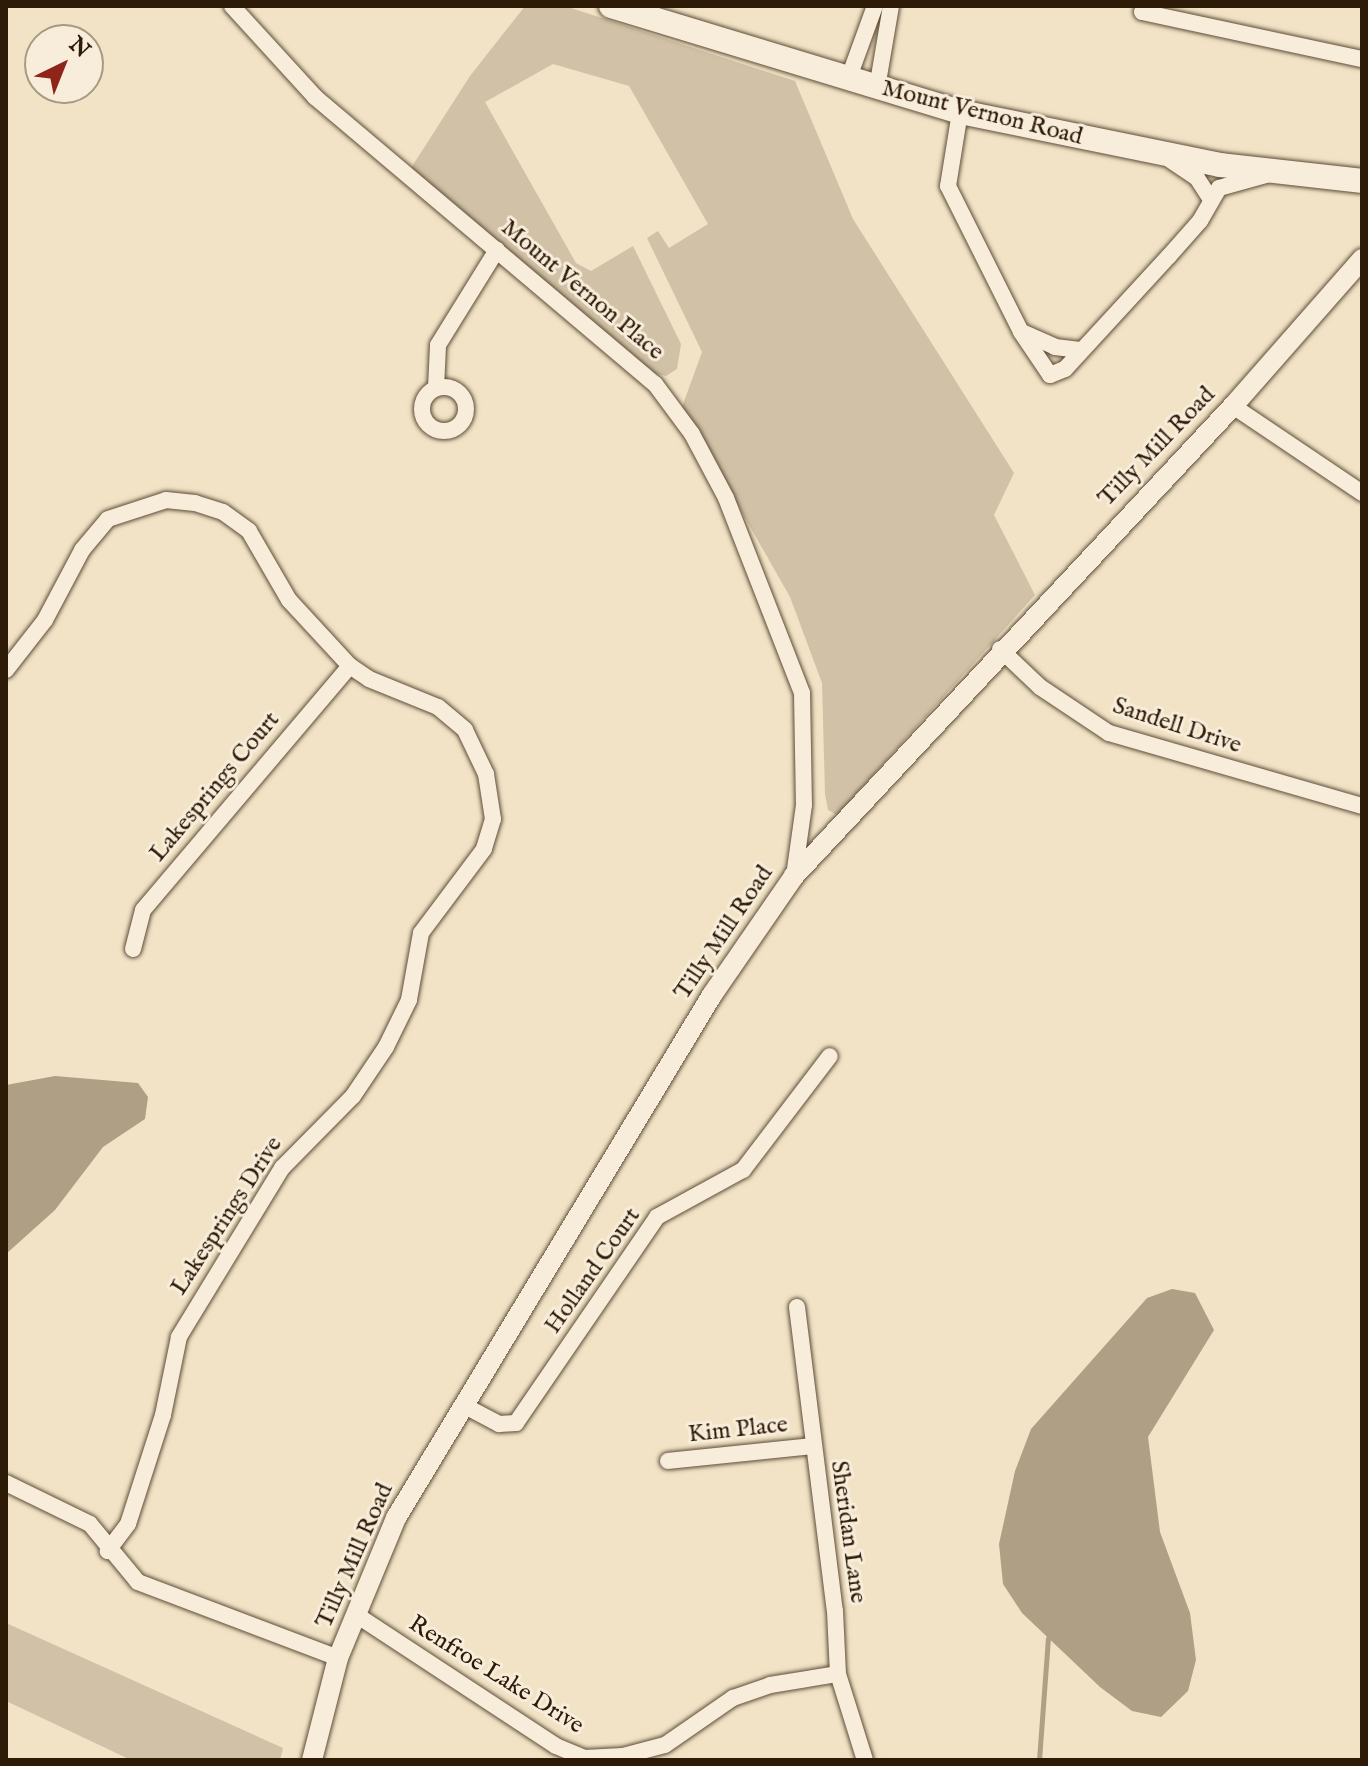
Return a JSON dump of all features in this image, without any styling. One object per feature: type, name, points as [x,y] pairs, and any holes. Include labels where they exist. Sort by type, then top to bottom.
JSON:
[{"type":"main road","name":"Mount Vernon Road","points":[[611,6],[960,112],[1166,156],[1273,173],[1362,181]]},
{"type":"street","name":"Mount Vernon Place","points":[[232,6],[315,97],[655,384],[692,434],[720,486],[802,693],[804,805],[794,876]]},
{"type":"street","points":[[848,80],[875,6]]},
{"type":"street","points":[[877,88],[891,6]]},
{"type":"street","points":[[1146,6],[1142,12],[1362,59]]},
{"type":"street","points":[[960,112],[948,186],[1024,337],[1050,375],[1065,369],[1200,221],[1210,198],[1229,183],[1256,181],[1273,173]]},
{"type":"street","points":[[1166,156],[1197,178],[1210,198]]},
{"type":"street","points":[[436,388],[438,345],[497,250]]},
{"type":"street","name":"Tilly Mill Road","points":[[312,1760],[338,1658],[396,1518],[712,995],[794,876],[1000,649],[1233,406],[1362,259]]},
{"type":"street","points":[[1024,337],[1055,347],[1080,350]]},
{"type":"street","points":[[1233,406],[1362,493]]},
{"type":"street","name":"Lakesprings Drive","points":[[6,670],[45,620],[82,550],[108,519],[166,500],[223,512],[249,531],[289,600],[350,666],[369,679],[438,707],[465,730],[486,774],[493,819],[484,849],[421,933],[409,1000],[386,1047],[353,1096],[282,1168],[179,1337],[163,1415],[128,1524],[108,1551]]},
{"type":"street","name":"Sandell Drive","points":[[1000,649],[1040,687],[1109,733],[1362,806]]},
{"type":"street","name":"Lakesprings Court","points":[[133,949],[143,910],[350,666]]},
{"type":"street","name":"Holland Court","points":[[463,1405],[499,1424],[516,1423],[657,1217],[743,1170],[830,1056]]},
{"type":"street","name":"Sheridan Lane","points":[[797,1307],[835,1611],[838,1674],[865,1760]]},
{"type":"street","name":"Kim Place","points":[[668,1461],[812,1446]]},
{"type":"street","points":[[6,1483],[90,1524],[108,1551],[138,1582],[338,1658]]},
{"type":"street","name":"Renfroe Lake Drive","points":[[355,1614],[556,1746],[584,1758],[623,1756],[665,1745],[733,1698],[770,1685],[838,1674]]},
{"type":"shaded area","points":[[525,6],[565,6],[795,81],[853,219],[1014,473],[994,515],[1035,595],[837,815],[828,810],[825,794],[822,683],[790,597],[682,407],[702,352],[647,238],[658,231],[669,248],[708,224],[629,86],[553,64],[485,102],[576,263],[591,271],[633,246],[681,344],[677,369],[666,376],[654,373],[411,168],[470,76]]},
{"type":"shaded area","points":[[55,1076],[138,1083],[148,1097],[145,1119],[103,1147],[55,1210],[6,1254],[6,1085]]},
{"type":"shaded area","points":[[1172,1289],[1195,1293],[1214,1330],[1148,1437],[1160,1532],[1190,1613],[1196,1660],[1188,1691],[1161,1717],[1132,1711],[1100,1687],[1022,1613],[1003,1584],[999,1544],[1015,1471],[1031,1429],[1147,1298]]},
{"type":"shaded area","points":[[6,1623],[283,1748],[280,1760],[131,1760],[6,1701]]},
{"type":"waterway","points":[[1039,1760],[1048,1638]]}]
